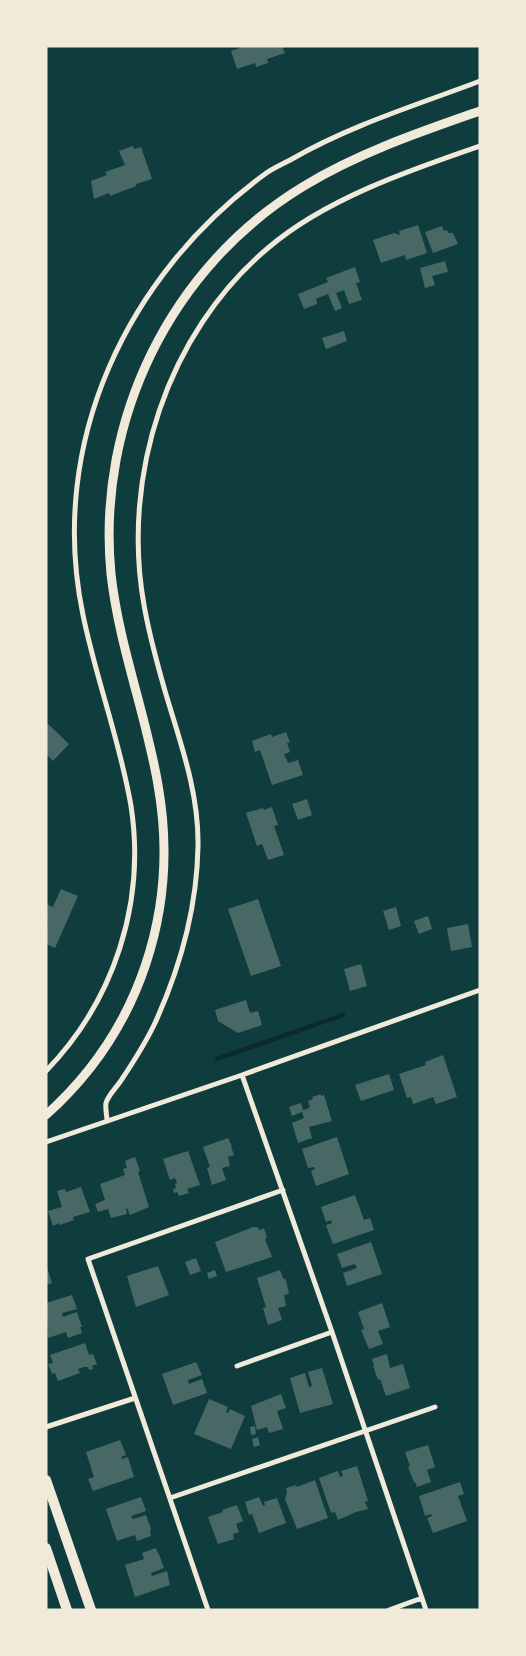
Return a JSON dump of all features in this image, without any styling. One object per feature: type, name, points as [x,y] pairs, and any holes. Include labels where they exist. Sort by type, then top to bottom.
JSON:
[{"type":"main road","points":[[46,1480],[91,1610]]},
{"type":"main road","points":[[46,1548],[67,1610]]},
{"type":"street","points":[[46,1071],[90,1017],[104,991],[116,962],[132,899],[135,843],[131,805],[83,614],[76,572],[74,531],[76,488],[85,434],[94,403],[115,350],[145,298],[174,260],[218,212],[266,174],[307,150],[347,131],[480,81]]},
{"type":"street","points":[[46,1115],[84,1075],[125,1016],[147,964],[162,894],[163,826],[158,786],[120,625],[111,575],[109,529],[112,480],[122,432],[136,385],[161,333],[176,308],[210,264],[254,222],[280,202],[329,172],[404,138],[480,111]]},
{"type":"street","points":[[107,1121],[106,1103],[150,1032],[167,994],[189,923],[197,860],[198,845],[195,804],[189,770],[165,691],[145,610],[139,575],[138,534],[142,477],[160,407],[190,342],[245,270],[269,247],[314,216],[355,194],[480,146]]},
{"type":"street","points":[[46,1142],[242,1075],[480,990]]},
{"type":"street","points":[[242,1075],[366,1430],[426,1610]]},
{"type":"street","points":[[208,1610],[88,1259],[283,1190]]},
{"type":"street","points":[[237,1366],[332,1332]]},
{"type":"street","points":[[46,1428],[135,1398]]},
{"type":"street","points":[[170,1498],[435,1407]]},
{"type":"street","points":[[389,1610],[422,1598]]},
{"type":"building","points":[[245,46],[282,46],[285,53],[267,59],[268,63],[256,67],[255,63],[237,69],[231,51]]},
{"type":"building","points":[[133,146],[134,149],[141,147],[152,179],[110,196],[109,193],[94,199],[91,181],[107,175],[105,172],[125,165],[119,151]]},
{"type":"building","points":[[418,225],[427,253],[406,260],[405,255],[381,263],[373,240],[394,233],[400,235],[399,231]]},
{"type":"building","points":[[442,226],[444,231],[447,230],[448,233],[453,233],[458,244],[433,253],[425,232]]},
{"type":"building","points":[[445,261],[448,272],[432,276],[435,285],[425,288],[420,268]]},
{"type":"building","points":[[355,267],[360,282],[356,283],[362,300],[349,304],[344,290],[336,293],[342,308],[335,311],[328,294],[316,299],[317,304],[304,309],[298,294],[328,282],[326,278]]},
{"type":"building","points":[[344,331],[347,341],[326,349],[322,338]]},
{"type":"building","points":[[46,722],[69,744],[53,761],[46,754]]},
{"type":"building","points":[[286,732],[290,742],[287,743],[290,752],[284,754],[288,763],[298,760],[303,775],[272,785],[260,750],[255,752],[252,741],[271,734],[272,737]]},
{"type":"building","points":[[307,799],[312,815],[298,820],[292,804]]},
{"type":"building","points":[[272,807],[278,825],[274,826],[284,855],[268,860],[262,844],[257,846],[246,813]]},
{"type":"building","points":[[61,889],[78,896],[55,948],[46,944],[46,927],[48,923],[46,922],[46,904],[53,907]]},
{"type":"building","points":[[258,899],[281,966],[251,976],[228,909]]},
{"type":"building","points":[[396,907],[401,926],[389,930],[383,911]]},
{"type":"building","points":[[428,916],[432,929],[419,934],[414,921]]},
{"type":"building","points":[[468,924],[472,947],[451,951],[447,928]]},
{"type":"building","points":[[361,964],[367,986],[350,991],[344,969]]},
{"type":"building","points":[[246,1000],[250,1013],[258,1011],[262,1025],[238,1033],[218,1021],[215,1010]]},
{"type":"building","points":[[443,1055],[457,1097],[436,1104],[433,1097],[413,1104],[411,1097],[407,1098],[399,1074],[426,1065],[425,1062]]},
{"type":"building","points":[[389,1074],[394,1090],[361,1101],[355,1085]]},
{"type":"building","points":[[321,1094],[321,1096],[324,1095],[332,1121],[309,1127],[312,1138],[298,1143],[292,1123],[304,1118],[302,1112],[292,1116],[289,1107],[301,1103],[303,1110],[307,1109],[310,1107],[308,1101],[313,1099],[312,1097]]},
{"type":"building","points":[[337,1137],[349,1174],[316,1186],[311,1171],[315,1169],[314,1167],[308,1168],[302,1149]]},
{"type":"building","points":[[228,1138],[234,1155],[228,1157],[230,1166],[222,1168],[226,1180],[212,1185],[207,1168],[210,1167],[203,1147]]},
{"type":"building","points":[[188,1151],[200,1185],[187,1189],[189,1193],[179,1196],[177,1192],[174,1193],[173,1189],[176,1188],[175,1184],[177,1183],[175,1178],[170,1180],[163,1159]]},
{"type":"building","points":[[135,1157],[149,1207],[130,1215],[127,1208],[127,1214],[111,1218],[108,1209],[98,1212],[95,1204],[105,1200],[100,1184],[125,1175],[123,1169],[127,1168],[125,1161]]},
{"type":"building","points":[[81,1187],[90,1212],[73,1217],[74,1220],[53,1226],[48,1211],[62,1207],[57,1191],[65,1189],[66,1192]]},
{"type":"building","points":[[355,1195],[364,1220],[370,1218],[374,1230],[333,1244],[326,1225],[332,1223],[331,1220],[326,1222],[321,1207]]},
{"type":"building","points":[[257,1227],[260,1230],[264,1228],[267,1238],[265,1239],[272,1257],[226,1272],[215,1242]]},
{"type":"building","points":[[371,1242],[382,1274],[347,1286],[343,1273],[357,1268],[355,1264],[342,1268],[337,1254]]},
{"type":"building","points":[[196,1258],[201,1271],[190,1275],[185,1262]]},
{"type":"building","points":[[46,1264],[52,1283],[46,1285]]},
{"type":"building","points":[[158,1266],[169,1295],[136,1307],[127,1276]]},
{"type":"building","points":[[215,1270],[217,1276],[209,1279],[207,1273]]},
{"type":"building","points":[[280,1270],[283,1278],[286,1280],[289,1294],[284,1295],[286,1306],[278,1308],[282,1320],[268,1325],[263,1308],[266,1307],[257,1278]]},
{"type":"building","points":[[72,1295],[77,1309],[62,1313],[63,1317],[77,1312],[82,1333],[68,1338],[66,1332],[48,1338],[46,1303]]},
{"type":"building","points":[[382,1303],[390,1327],[378,1331],[383,1344],[369,1349],[361,1330],[364,1329],[358,1312]]},
{"type":"building","points":[[85,1343],[89,1355],[93,1354],[97,1364],[92,1366],[93,1369],[89,1370],[88,1367],[84,1367],[78,1369],[80,1373],[58,1381],[55,1373],[52,1374],[48,1364],[53,1363],[50,1355]]},
{"type":"building","points":[[387,1354],[390,1368],[403,1364],[410,1388],[386,1396],[380,1379],[378,1380],[372,1359]]},
{"type":"building","points":[[196,1362],[202,1375],[188,1380],[189,1384],[202,1379],[207,1393],[173,1405],[162,1374]]},
{"type":"building","points":[[322,1368],[333,1404],[300,1413],[290,1378],[305,1373],[309,1387],[312,1386],[308,1372]]},
{"type":"building","points":[[281,1394],[286,1408],[277,1411],[283,1429],[269,1433],[267,1427],[257,1430],[251,1406]]},
{"type":"building","points":[[209,1399],[228,1407],[226,1412],[228,1413],[230,1409],[245,1416],[231,1449],[194,1434]]},
{"type":"building","points":[[255,1426],[256,1434],[251,1435],[250,1427]]},
{"type":"building","points":[[258,1437],[260,1445],[254,1447],[252,1439]]},
{"type":"building","points":[[120,1440],[126,1455],[121,1457],[122,1459],[128,1457],[134,1477],[93,1491],[88,1479],[94,1477],[86,1452]]},
{"type":"building","points":[[428,1445],[435,1467],[427,1470],[431,1482],[417,1487],[408,1467],[410,1466],[405,1452]]},
{"type":"building","points":[[357,1466],[368,1501],[365,1502],[368,1509],[338,1520],[335,1512],[331,1513],[319,1478],[338,1471],[340,1477],[343,1476],[341,1471]]},
{"type":"building","points":[[315,1480],[328,1518],[297,1529],[285,1499],[286,1488],[296,1485],[297,1487]]},
{"type":"building","points":[[460,1482],[464,1494],[458,1496],[467,1521],[433,1533],[427,1518],[432,1516],[431,1514],[425,1516],[419,1496]]},
{"type":"building","points":[[141,1497],[146,1511],[131,1516],[133,1519],[146,1515],[151,1529],[151,1536],[137,1541],[135,1535],[117,1541],[106,1509]]},
{"type":"building","points":[[259,1497],[263,1506],[265,1505],[264,1502],[277,1498],[286,1523],[259,1533],[252,1514],[249,1515],[245,1502]]},
{"type":"building","points":[[237,1505],[243,1521],[236,1524],[239,1532],[233,1534],[234,1539],[218,1544],[208,1517]]},
{"type":"building","points":[[156,1548],[164,1568],[151,1573],[152,1576],[167,1571],[170,1585],[135,1597],[125,1565],[144,1559],[142,1553]]},
{"type":"waterway","points":[[217,1059],[343,1015]]}]
